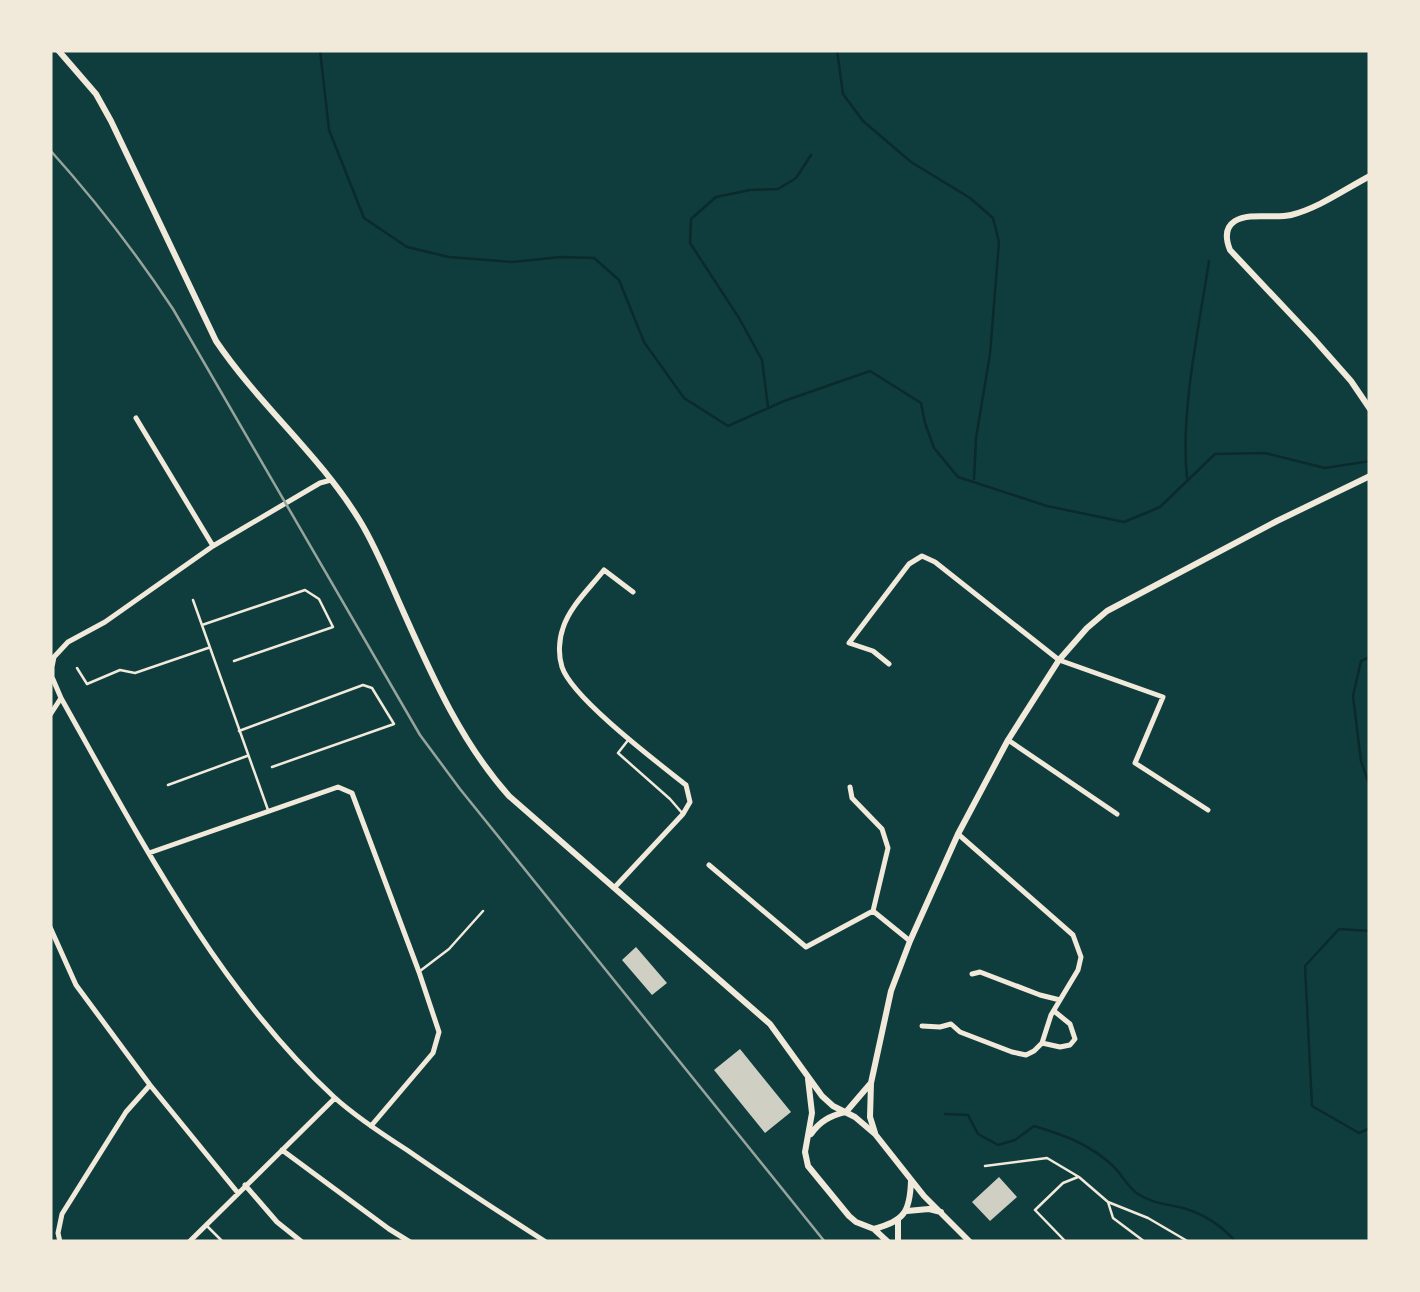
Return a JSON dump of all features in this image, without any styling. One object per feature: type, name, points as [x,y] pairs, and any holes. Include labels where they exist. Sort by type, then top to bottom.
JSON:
[{"type":"main road","points":[[58,50],[96,94],[111,120],[216,341],[247,384],[313,456],[360,521],[450,712],[485,770],[509,796],[770,1024],[832,1106],[855,1117],[875,1134],[912,1182],[970,1242]]},
{"type":"main road","points":[[1370,176],[1294,214],[1234,222],[1226,239],[1230,250],[1338,366],[1370,409]]},
{"type":"main road","points":[[875,1134],[870,1117],[871,1083],[890,992],[958,834],[1008,740],[1059,660],[1107,611],[1370,476]]},
{"type":"main road","points":[[808,1078],[812,1113],[805,1152],[808,1166],[849,1216],[888,1242]]},
{"type":"main road","points":[[808,1140],[820,1122],[846,1112],[871,1083]]},
{"type":"main road","points":[[874,1230],[898,1220],[907,1211],[912,1182]]},
{"type":"main road","points":[[907,1211],[942,1212]]},
{"type":"main road","points":[[898,1220],[898,1242]]},
{"type":"street","points":[[136,418],[213,546]]},
{"type":"street","points":[[332,480],[320,483],[213,546],[106,622],[68,642],[54,657],[52,677],[149,854],[256,1014],[335,1098],[546,1242]]},
{"type":"street","points":[[889,664],[873,651],[850,642],[909,564],[922,556],[936,562],[1059,660],[1163,697],[1135,762],[1208,810]]},
{"type":"street","points":[[614,888],[690,802],[686,786],[583,698],[561,666],[563,627],[604,570],[633,592]]},
{"type":"street","points":[[50,716],[61,698]]},
{"type":"street","points":[[1008,740],[1117,814]]},
{"type":"street","points":[[709,865],[806,947],[873,911],[888,848],[882,829],[852,798],[850,787]]},
{"type":"street","points":[[149,854],[338,788],[352,793],[439,1032],[433,1053],[371,1126]]},
{"type":"street","points":[[922,1026],[952,1024],[960,1032],[1012,1052],[1034,1051],[1042,1043],[1081,957],[1073,935],[958,834]]},
{"type":"street","points":[[873,911],[910,942]]},
{"type":"street","points":[[50,926],[76,985],[150,1085],[238,1193]]},
{"type":"street","points":[[972,974],[980,972],[1060,1000]]},
{"type":"street","points":[[1042,1043],[1060,1048],[1070,1046],[1075,1039],[1070,1024],[1054,1011]]},
{"type":"street","points":[[60,1242],[62,1214],[126,1112],[150,1085]]},
{"type":"street","points":[[190,1242],[335,1098]]},
{"type":"street","points":[[282,1150],[410,1242]]},
{"type":"street","points":[[246,1185],[277,1222],[302,1242]]},
{"type":"lane","points":[[202,625],[304,590],[318,599],[332,627],[234,661]]},
{"type":"lane","points":[[193,600],[268,811]]},
{"type":"lane","points":[[77,668],[86,684],[120,670],[135,673],[210,647]]},
{"type":"lane","points":[[240,731],[363,685],[372,688],[394,724],[272,767]]},
{"type":"lane","points":[[630,738],[618,753],[683,814]]},
{"type":"lane","points":[[168,785],[248,756]]},
{"type":"lane","points":[[419,972],[449,949],[483,912]]},
{"type":"lane","points":[[985,1166],[1047,1158],[1080,1176],[1108,1202],[1148,1218],[1189,1242]]},
{"type":"lane","points":[[1066,1242],[1035,1210],[1062,1183],[1080,1176]]},
{"type":"lane","points":[[1108,1202],[1113,1218],[1146,1242]]},
{"type":"lane","points":[[206,1225],[223,1242]]},
{"type":"building","points":[[636,947],[667,983],[652,995],[622,960]]},
{"type":"building","points":[[740,1049],[791,1112],[765,1133],[714,1070]]},
{"type":"building","points":[[999,1177],[1017,1197],[990,1221],[972,1202]]},
{"type":"waterway","points":[[320,50],[329,130],[364,218],[407,247],[449,257],[512,262],[594,258],[619,280],[644,342],[684,398],[728,426],[784,401],[870,371],[921,403],[934,448],[958,477],[1047,506],[1124,522],[1160,507],[1215,454],[1265,453],[1325,468],[1370,461]]},
{"type":"waterway","points":[[837,50],[843,94],[863,121],[911,162],[970,198],[993,218],[999,242],[974,479]]},
{"type":"waterway","points":[[768,407],[762,360],[690,243],[691,219],[716,197],[778,189],[796,178],[811,155]]},
{"type":"waterway","points":[[1187,478],[1188,398],[1209,261]]},
{"type":"waterway","points":[[1370,657],[1361,661],[1353,696],[1361,761],[1370,787]]},
{"type":"waterway","points":[[1370,931],[1339,929],[1305,966],[1312,1106],[1359,1133],[1370,1128]]},
{"type":"waterway","points":[[945,1114],[968,1115],[978,1134],[998,1145],[1015,1140],[1034,1126],[1076,1141],[1112,1165],[1138,1194],[1198,1214],[1236,1242]]},
{"type":"railway","points":[[50,150],[114,227],[173,309],[420,735],[825,1242]]}]
